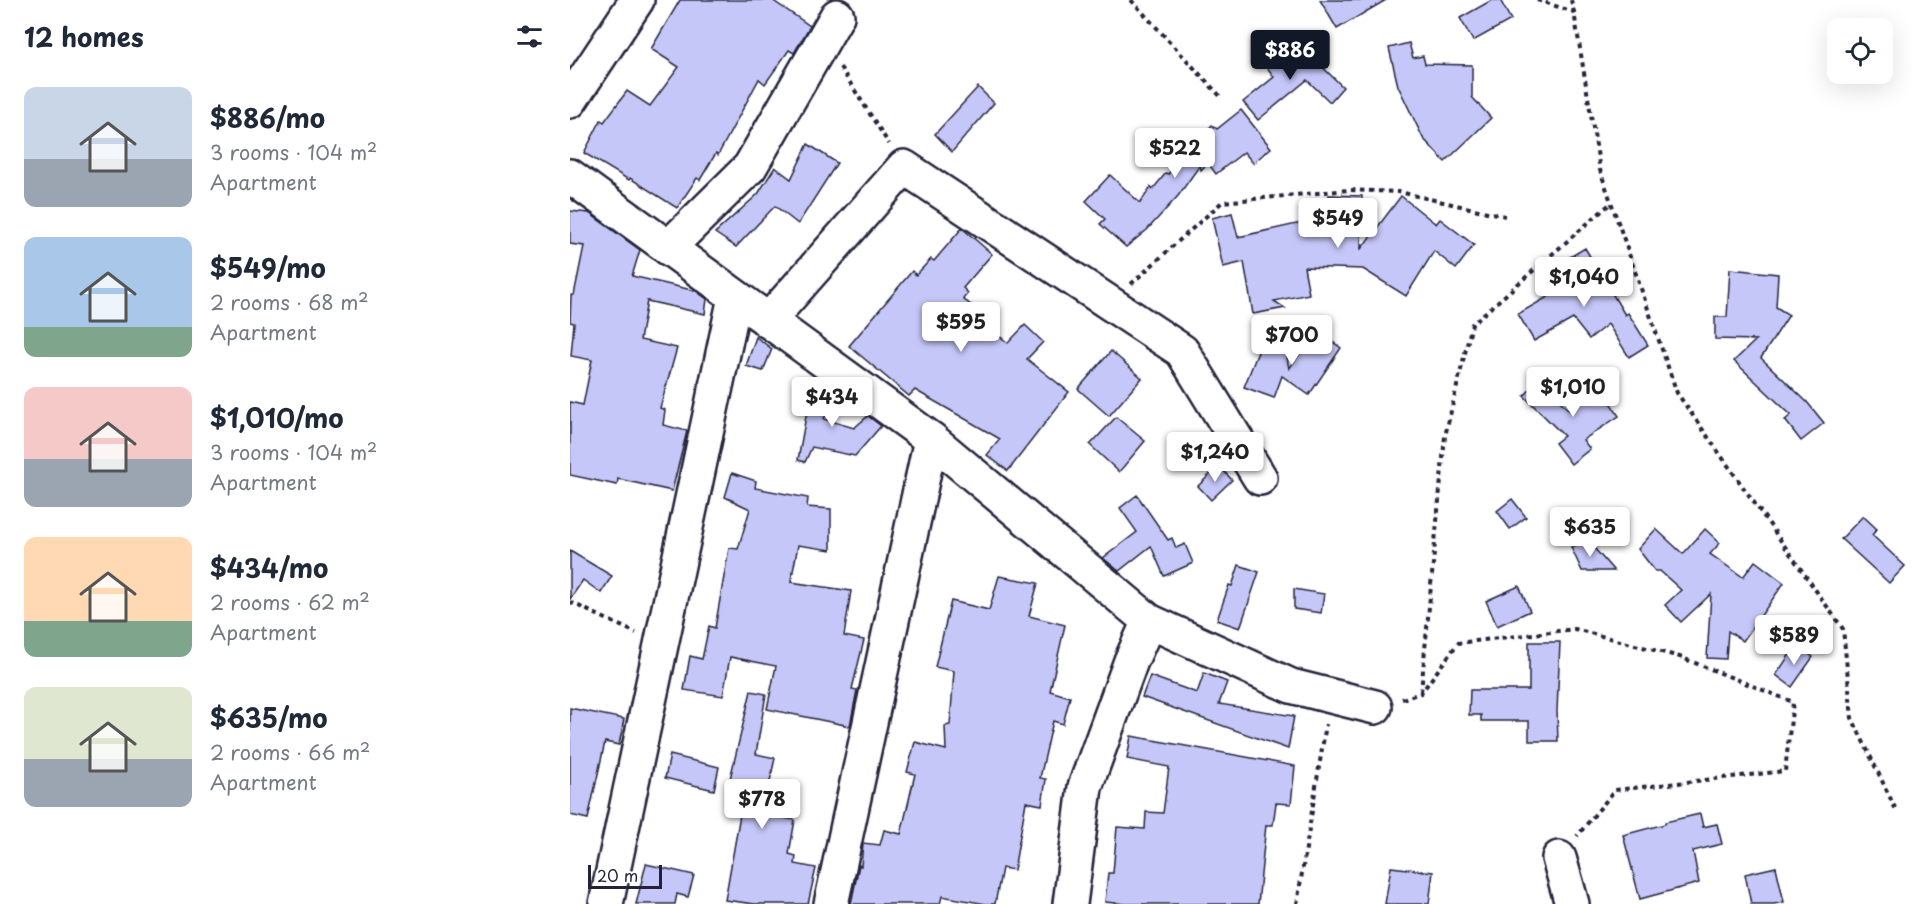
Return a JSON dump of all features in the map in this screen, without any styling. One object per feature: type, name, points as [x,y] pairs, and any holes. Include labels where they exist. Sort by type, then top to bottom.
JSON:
[{"type":"street","points":[[570,101],[638,0]]},
{"type":"street","points":[[668,248],[750,167],[830,29]]},
{"type":"street","points":[[768,321],[904,167],[1182,351],[1260,478]]},
{"type":"street","points":[[570,176],[931,439],[1149,621],[1291,686],[1375,707]]},
{"type":"street","points":[[606,904],[735,297]]},
{"type":"street","points":[[831,904],[931,439]]},
{"type":"street","points":[[1070,904],[1085,787],[1131,661],[1149,621]]},
{"type":"street","points":[[1560,858],[1572,904]]},
{"type":"path","points":[[1131,0],[1221,97]]},
{"type":"path","points":[[1536,0],[1574,12]]},
{"type":"path","points":[[1571,0],[1600,170],[1677,393],[1843,629],[1852,718],[1896,810]]},
{"type":"path","points":[[830,29],[904,167]]},
{"type":"path","points":[[1111,303],[1222,202],[1348,190],[1399,192],[1505,216]]},
{"type":"path","points":[[1421,693],[1445,436],[1472,324],[1611,203]]},
{"type":"path","points":[[570,602],[662,645]]},
{"type":"path","points":[[1375,707],[1421,693],[1458,643],[1575,629],[1680,657],[1793,702],[1785,771],[1615,790],[1560,858]]},
{"type":"path","points":[[1297,904],[1330,696]]},
{"type":"building","points":[[680,0],[772,0],[810,26],[794,53],[789,50],[765,84],[759,79],[718,155],[716,153],[700,180],[697,178],[677,208],[630,178],[629,180],[584,153],[601,120],[604,122],[627,91],[650,106],[679,67],[651,49]]},
{"type":"building","points":[[1320,0],[1386,0],[1337,29]]},
{"type":"building","points":[[1492,0],[1500,0],[1511,20],[1473,41],[1460,18]]},
{"type":"building","points":[[1409,43],[1413,58],[1423,56],[1425,64],[1472,65],[1472,97],[1491,118],[1445,162],[1423,138],[1398,86],[1389,48]]},
{"type":"building","points":[[1283,44],[1298,64],[1308,53],[1343,87],[1330,102],[1307,80],[1258,120],[1243,102],[1274,77],[1262,60]]},
{"type":"building","points":[[978,87],[994,103],[952,152],[935,134]]},
{"type":"building","points":[[1241,110],[1271,148],[1253,163],[1244,152],[1216,174],[1208,163],[1201,170],[1200,165],[1178,196],[1147,230],[1126,247],[1100,224],[1105,219],[1086,201],[1110,175],[1140,203],[1151,187],[1153,189],[1166,173],[1168,174],[1212,125],[1217,129]]},
{"type":"building","points":[[808,144],[837,163],[798,224],[775,206],[736,247],[715,233],[758,194],[775,167],[791,179]]},
{"type":"building","points":[[1329,195],[1362,196],[1361,249],[1401,196],[1436,224],[1440,219],[1474,245],[1456,269],[1434,251],[1406,296],[1363,269],[1304,267],[1309,294],[1274,301],[1285,308],[1253,314],[1244,262],[1223,267],[1212,218],[1232,213],[1238,237],[1328,217]]},
{"type":"building","points":[[570,211],[589,213],[640,250],[632,276],[696,291],[707,299],[705,314],[647,301],[640,340],[677,348],[660,408],[665,410],[663,425],[687,431],[672,491],[618,479],[617,485],[570,475],[570,402],[583,405],[592,360],[571,356],[574,323],[570,322],[571,295],[574,295],[584,246],[570,244]]},
{"type":"building","points":[[962,228],[992,254],[963,288],[968,293],[963,299],[975,308],[971,313],[1008,343],[1025,325],[1043,342],[1027,359],[1069,392],[1008,471],[987,455],[1000,439],[915,390],[909,396],[849,346],[912,271],[916,275],[931,259],[934,261]]},
{"type":"building","points":[[1585,248],[1625,315],[1628,313],[1648,345],[1629,357],[1608,324],[1589,339],[1573,319],[1534,341],[1518,314],[1577,280],[1565,260]]},
{"type":"building","points":[[1730,269],[1778,274],[1776,307],[1789,315],[1761,358],[1807,402],[1824,423],[1801,441],[1785,420],[1791,415],[1734,361],[1756,340],[1715,339],[1715,317],[1727,317]]},
{"type":"building","points":[[1316,330],[1341,348],[1309,395],[1282,376],[1274,398],[1244,387],[1262,342],[1286,351],[1289,369]]},
{"type":"building","points":[[756,337],[772,349],[763,371],[746,366]]},
{"type":"building","points":[[1111,351],[1142,378],[1109,416],[1078,389]]},
{"type":"building","points":[[818,380],[836,393],[824,419],[854,428],[868,416],[881,426],[855,456],[812,447],[805,462],[798,460],[808,405]]},
{"type":"building","points":[[1539,380],[1569,410],[1601,389],[1619,416],[1583,440],[1590,449],[1571,464],[1555,443],[1564,436],[1524,396]]},
{"type":"building","points":[[1116,417],[1145,441],[1119,472],[1090,445]]},
{"type":"building","points":[[1219,466],[1232,480],[1211,500],[1198,486]]},
{"type":"building","points":[[732,473],[756,481],[755,488],[808,498],[807,507],[831,509],[831,550],[798,545],[791,582],[851,591],[844,636],[864,640],[852,689],[857,690],[850,726],[767,709],[776,666],[730,657],[723,696],[684,690],[690,656],[702,659],[709,626],[715,628],[729,548],[738,549],[750,509],[725,497]]},
{"type":"building","points":[[1137,495],[1168,540],[1172,538],[1176,548],[1185,544],[1193,563],[1164,576],[1151,546],[1119,571],[1103,558],[1137,532],[1120,508]]},
{"type":"building","points":[[1512,499],[1526,517],[1510,529],[1497,511]]},
{"type":"building","points":[[1863,516],[1877,529],[1872,535],[1905,566],[1889,583],[1841,539]]},
{"type":"building","points":[[1656,529],[1683,554],[1705,529],[1720,543],[1710,554],[1743,577],[1755,561],[1784,583],[1743,641],[1728,631],[1726,659],[1707,658],[1711,594],[1681,622],[1665,605],[1681,590],[1660,571],[1655,571],[1638,549]]},
{"type":"building","points":[[1588,541],[1614,571],[1582,571],[1571,547]]},
{"type":"building","points":[[570,551],[612,576],[601,593],[583,580],[570,599]]},
{"type":"building","points":[[1239,565],[1259,572],[1240,628],[1217,620],[1229,585],[1232,586]]},
{"type":"building","points":[[999,576],[1038,583],[1029,616],[1065,625],[1050,691],[1070,697],[1063,724],[1053,721],[1040,778],[1046,779],[1042,805],[1026,802],[1014,870],[1002,868],[995,904],[942,896],[940,904],[851,904],[859,865],[861,866],[863,843],[880,845],[884,830],[901,834],[915,774],[907,772],[915,742],[946,750],[945,726],[950,725],[954,671],[935,667],[951,601],[989,610]]},
{"type":"building","points":[[1519,586],[1530,611],[1497,626],[1486,601]]},
{"type":"building","points":[[1294,589],[1324,594],[1321,613],[1294,609]]},
{"type":"building","points":[[1529,642],[1560,642],[1558,741],[1529,741],[1529,721],[1481,721],[1481,715],[1469,715],[1470,690],[1529,690]]},
{"type":"building","points":[[1796,645],[1813,657],[1792,687],[1776,675]]},
{"type":"building","points":[[1204,673],[1227,682],[1219,704],[1294,716],[1288,749],[1142,697],[1150,676],[1197,693]]},
{"type":"building","points":[[751,691],[766,694],[756,754],[775,758],[763,814],[795,820],[789,854],[796,856],[795,864],[816,868],[808,904],[755,904],[725,900],[745,786],[729,783]]},
{"type":"building","points":[[570,708],[624,719],[619,745],[605,742],[588,819],[570,815]]},
{"type":"building","points":[[1131,736],[1295,766],[1291,804],[1276,803],[1273,825],[1266,825],[1258,904],[1105,902],[1108,873],[1113,873],[1117,827],[1145,829],[1146,812],[1163,813],[1169,767],[1127,759]]},
{"type":"building","points":[[670,755],[719,767],[714,790],[665,778]]},
{"type":"building","points":[[1700,814],[1703,827],[1717,824],[1722,844],[1693,851],[1699,883],[1640,899],[1623,835]]},
{"type":"building","points":[[646,864],[694,875],[688,897],[677,894],[675,904],[636,904]]},
{"type":"building","points":[[1391,867],[1433,872],[1429,904],[1385,904]]},
{"type":"building","points":[[1776,867],[1784,902],[1751,904],[1745,874]]}]
